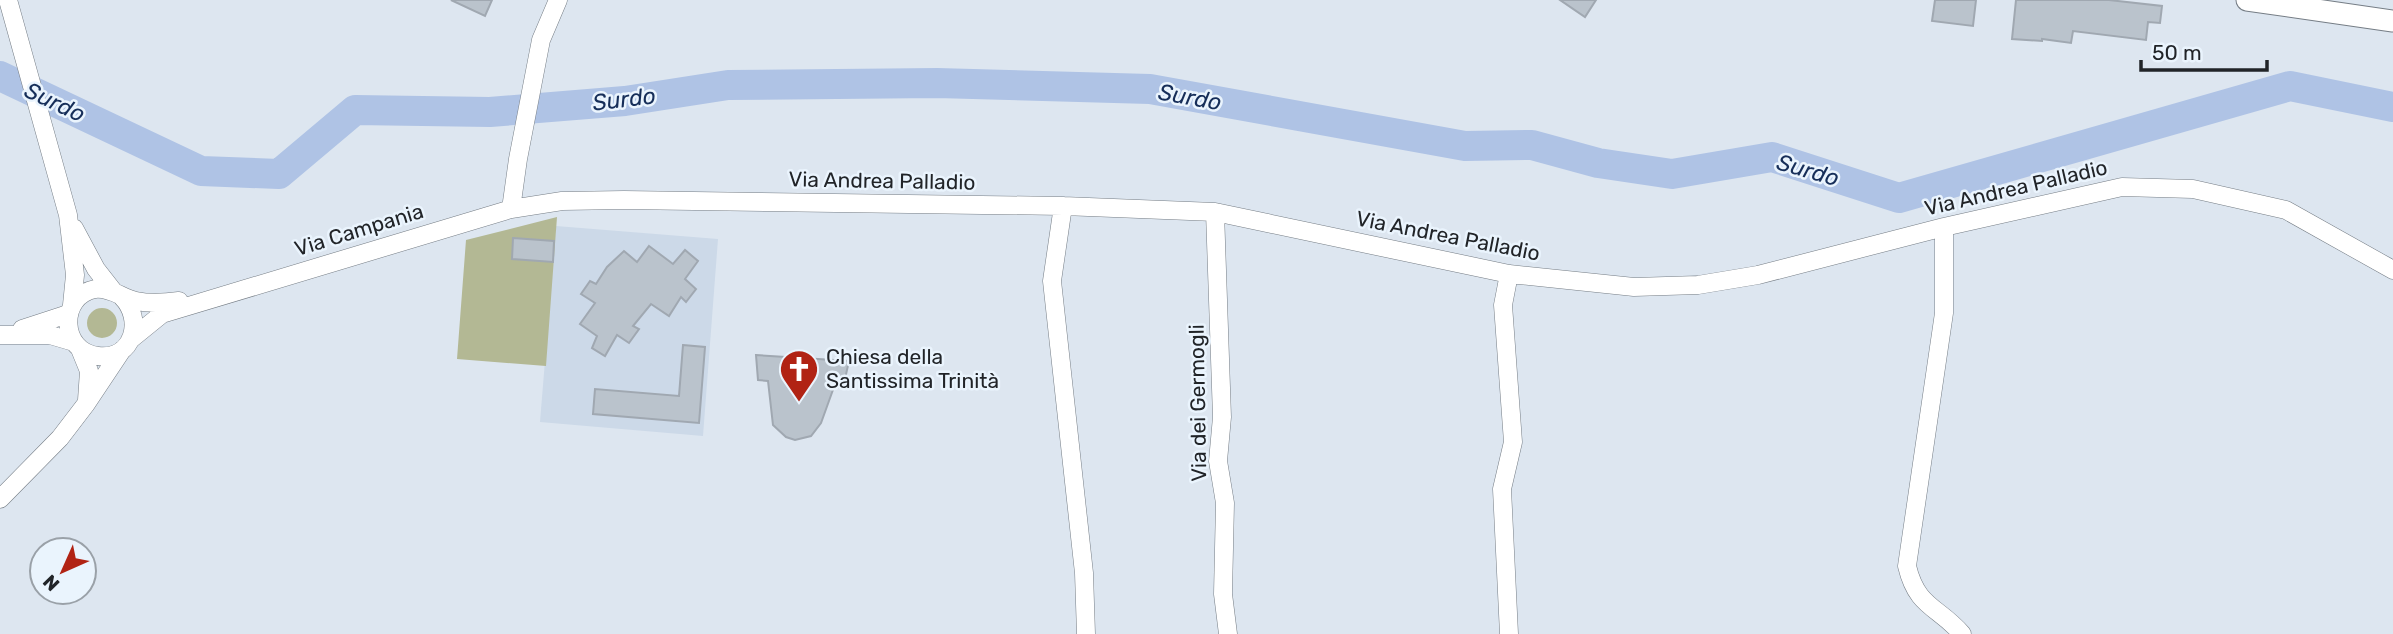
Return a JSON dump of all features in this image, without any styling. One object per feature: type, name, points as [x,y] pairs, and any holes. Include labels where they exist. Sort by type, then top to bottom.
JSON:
[{"type":"main road","points":[[2248,0],[2285,2],[2393,21]]},
{"type":"street","points":[[8,0],[68,215],[75,275],[69,333],[89,371],[86,404]]},
{"type":"street","points":[[511,209],[541,40],[558,0]]},
{"type":"street","name":"Via Andrea Palladio","points":[[511,209],[562,201],[624,200],[1063,206],[1214,212],[1508,274],[1634,287],[1698,285],[1758,275],[1944,227],[2122,187],[2193,189],[2286,210],[2393,270]]},
{"type":"street","points":[[1063,206],[1052,281],[1084,573],[1086,634]]},
{"type":"street","name":"Via Campania","points":[[127,344],[162,314],[511,209]]},
{"type":"street","name":"Via dei Germogli","points":[[1214,212],[1222,417],[1218,461],[1225,503],[1223,594],[1228,634]]},
{"type":"street","points":[[0,499],[37,464],[86,404],[134,331],[133,312],[96,269],[68,215]]},
{"type":"street","points":[[1944,227],[1944,313],[1907,566],[1912,586],[1928,605],[1956,626],[1962,634]]},
{"type":"street","points":[[1508,274],[1503,306],[1513,442],[1502,489],[1509,634]]},
{"type":"street","points":[[0,335],[70,310],[86,293],[95,289],[118,294]]},
{"type":"street","name":"Via Campania","points":[[118,294],[158,304],[220,295]]},
{"type":"street","points":[[0,335],[50,335],[98,356],[117,353],[127,344]]},
{"type":"shaded area","points":[[556,226],[718,239],[703,436],[540,422]]},
{"type":"green space","points":[[557,217],[546,366],[457,359],[466,240]]},
{"type":"green space","points":[[102,308],[108,309],[116,317],[116,329],[108,337],[102,338],[96,337],[88,329],[87,323],[88,317],[96,309]]},
{"type":"building","points":[[451,0],[492,0],[485,16]]},
{"type":"building","points":[[1560,0],[1596,0],[1585,17]]},
{"type":"building","points":[[1935,0],[1976,0],[1973,26],[1932,21]]},
{"type":"building","points":[[2016,0],[2109,0],[2162,6],[2160,23],[2148,22],[2146,40],[2073,31],[2071,43],[2012,39]]},
{"type":"building","points":[[513,238],[554,241],[553,262],[512,259]]},
{"type":"building","points":[[649,246],[673,264],[685,250],[698,261],[685,279],[696,289],[686,302],[681,297],[669,316],[651,304],[633,326],[639,329],[629,343],[617,335],[605,356],[592,348],[597,336],[580,324],[595,303],[581,294],[590,281],[596,284],[607,267],[624,251],[637,262]]},
{"type":"building","points":[[683,345],[705,347],[699,423],[593,414],[595,389],[679,396]]},
{"type":"building","name":"Chiesa della Santissima Trinità","points":[[756,355],[849,361],[843,388],[834,387],[821,423],[811,436],[795,440],[786,437],[773,425],[768,381],[758,380]]},
{"type":"waterway","name":"Surdo","points":[[0,76],[201,171],[279,174],[355,110],[490,112],[625,101],[728,85],[937,83],[1150,89],[1465,146],[1532,145],[1598,163],[1672,174],[1772,157],[1899,198],[2290,86],[2393,107]]},
{"type":"place","name":"Chiesa della Santissima Trinità","points":[[799,403]]}]
